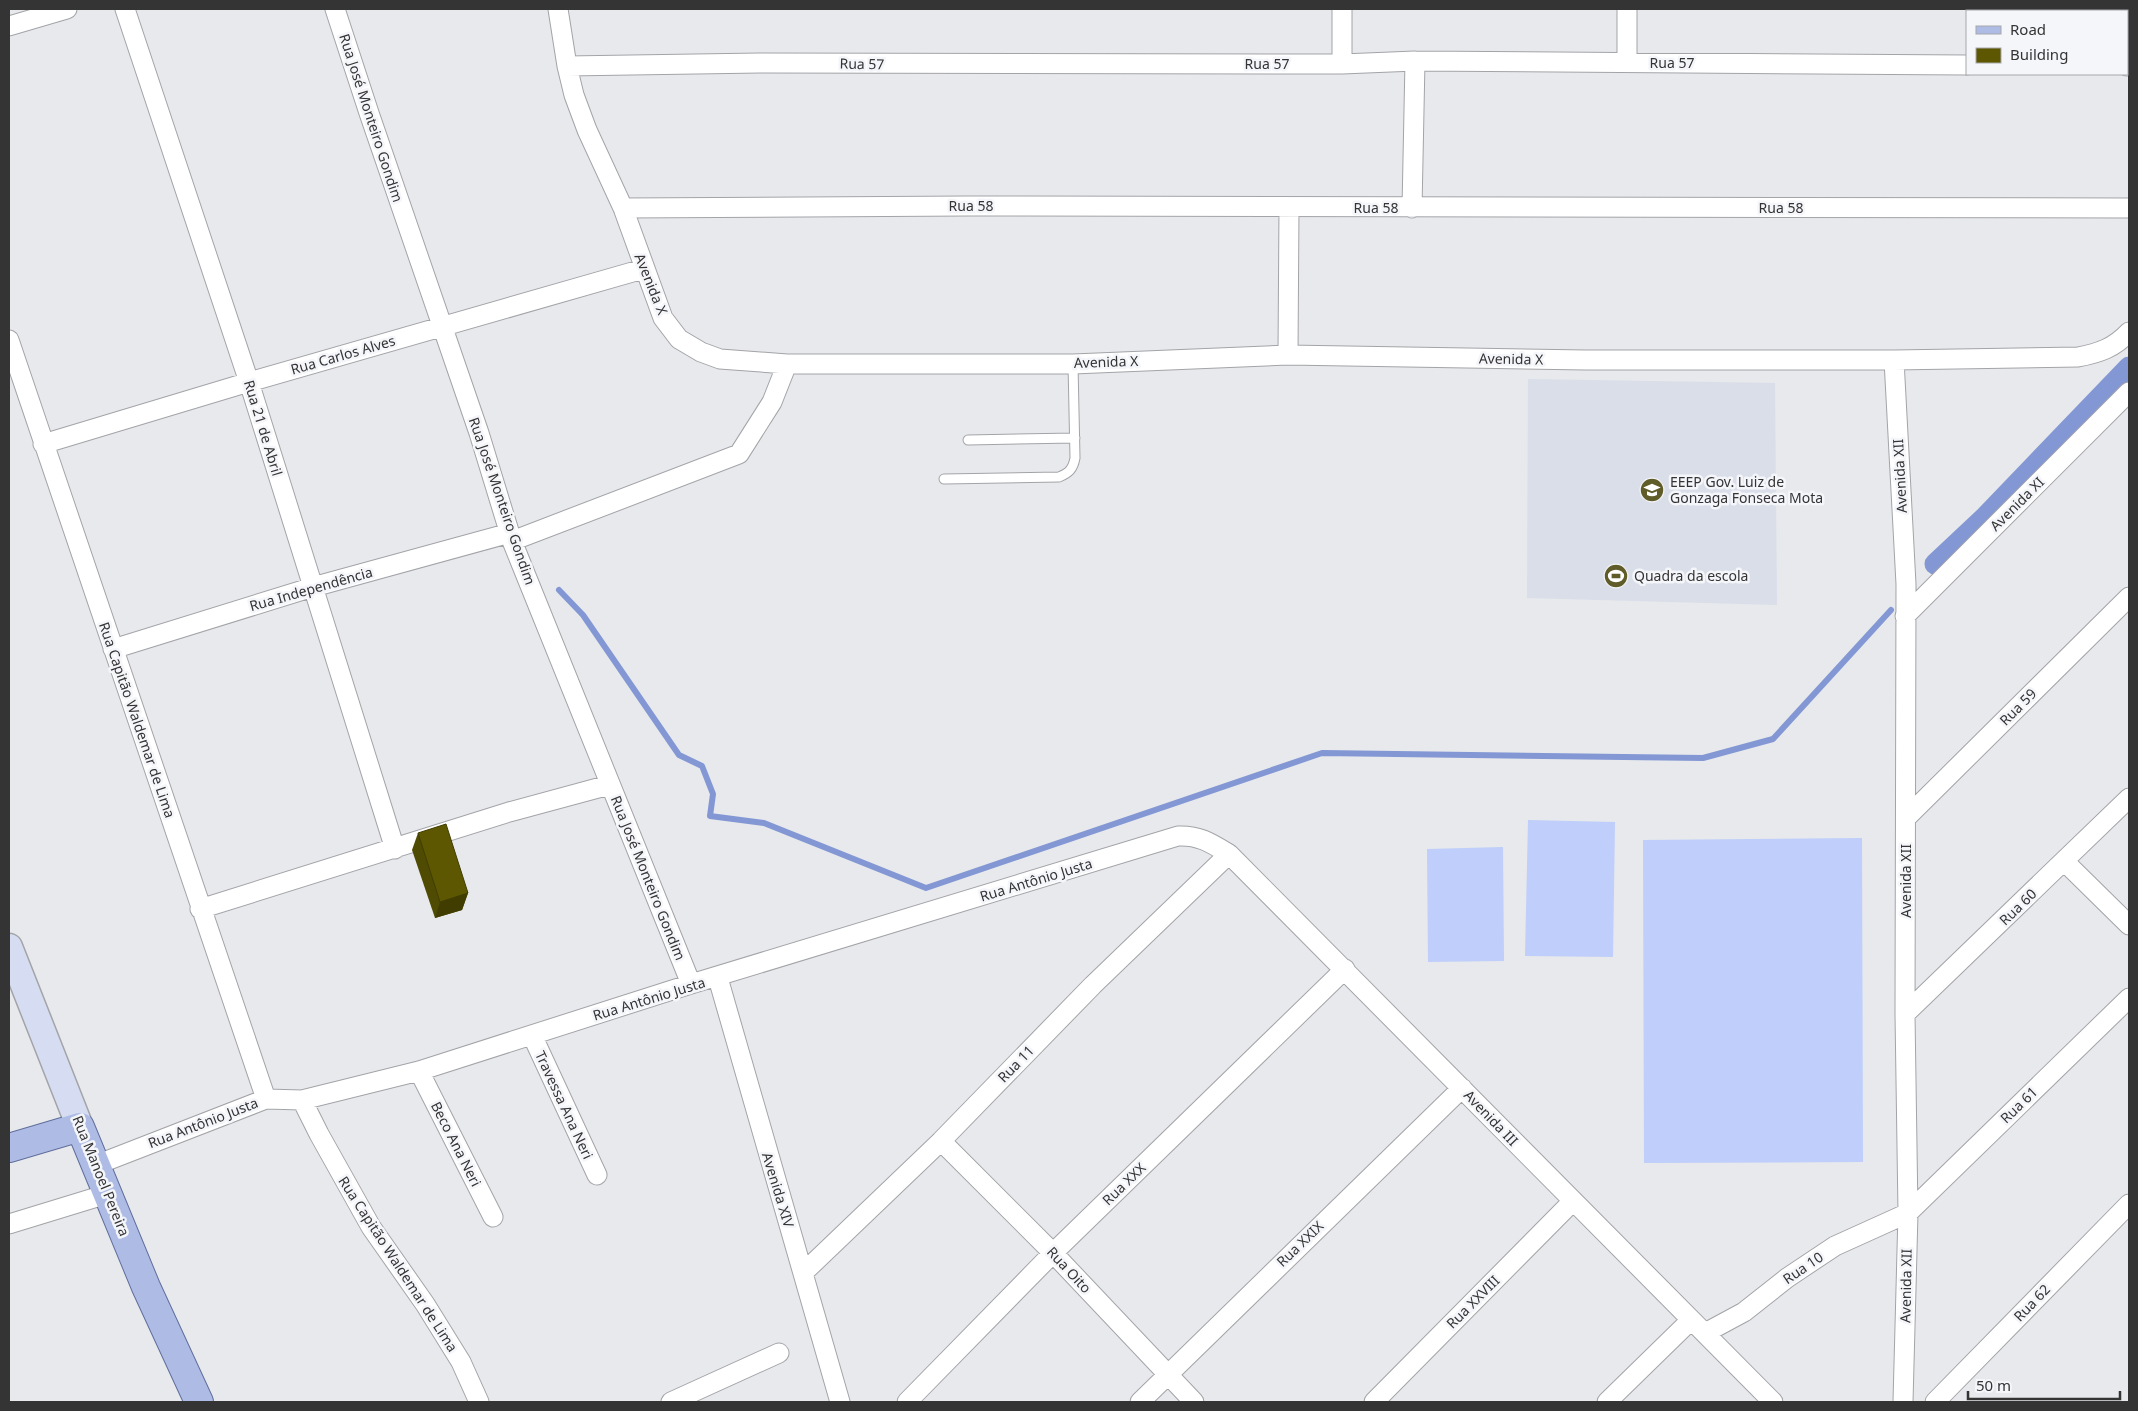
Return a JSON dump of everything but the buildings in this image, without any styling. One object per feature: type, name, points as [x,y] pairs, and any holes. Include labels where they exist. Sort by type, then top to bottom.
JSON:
[{"type":"main road","points":[[9,1148],[80,1127]]},
{"type":"main road","name":"Rua Manoel Pereira","points":[[80,1127],[107,1194],[199,1402]]},
{"type":"street","points":[[9,26],[67,9]]},
{"type":"street","name":"Rua 21 de Abril","points":[[125,9],[249,382],[356,717],[395,849]]},
{"type":"street","name":"Rua José Monteiro Gondim","points":[[336,9],[511,537],[691,984]]},
{"type":"street","name":"Avenida X","points":[[558,9],[567,66],[587,130],[623,208],[643,269],[663,318],[679,339],[701,352],[720,359],[787,364],[1073,364],[1288,355],[1586,360],[1894,360]]},
{"type":"street","points":[[1342,9],[1342,64]]},
{"type":"street","points":[[1627,9],[1627,62]]},
{"type":"street","points":[[1412,208],[1415,61]]},
{"type":"street","name":"Rua 57","points":[[567,66],[760,63],[1342,64],[1415,61],[1966,65]]},
{"type":"street","points":[[1288,355],[1289,207]]},
{"type":"street","name":"Rua 58","points":[[623,208],[2129,208]]},
{"type":"street","name":"Rua Carlos Alves","points":[[43,444],[249,382],[643,269]]},
{"type":"street","points":[[1894,360],[2078,357],[2105,351],[2120,342],[2129,332]]},
{"type":"street","name":"Rua Capitão Waldemar de Lima","points":[[9,340],[266,1099]]},
{"type":"street","name":"Avenida XII","points":[[1894,360],[1906,584],[1905,1014],[1908,1213],[1903,1402]]},
{"type":"street","name":"Rua Independência","points":[[113,650],[313,587],[511,537],[739,454],[772,402],[787,364]]},
{"type":"street","name":"Avenida XI","points":[[1905,616],[2129,392]]},
{"type":"street","name":"Rua 59","points":[[1906,818],[2129,597]]},
{"type":"street","points":[[200,908],[395,849],[509,812],[609,784]]},
{"type":"street","name":"Rua 60","points":[[1905,1014],[2066,862],[2129,798]]},
{"type":"street","name":"Rua Antônio Justa","points":[[96,1165],[266,1099],[302,1100],[419,1071],[691,984],[718,978],[1178,836],[1192,836],[1204,839]]},
{"type":"street","name":"Avenida III","points":[[1204,839],[1229,854],[1462,1088],[1572,1202],[1773,1402]]},
{"type":"street","name":"Rua 11","points":[[803,1273],[941,1141],[1093,985],[1229,854]]},
{"type":"street","points":[[2066,862],[2129,925]]},
{"type":"street","name":"Rua Manoel Pereira","points":[[9,947],[80,1127]]},
{"type":"street","name":"Rua XXX","points":[[907,1402],[1053,1253],[1345,970]]},
{"type":"street","name":"Avenida XIV","points":[[718,978],[840,1402]]},
{"type":"street","name":"Rua 61","points":[[1908,1213],[2129,998]]},
{"type":"street","name":"Travessa Ana Neri","points":[[532,1036],[597,1175]]},
{"type":"street","name":"Beco Ana Neri","points":[[419,1071],[493,1217]]},
{"type":"street","name":"Rua XXIX","points":[[1140,1402],[1462,1088]]},
{"type":"street","name":"Rua Capitão Waldemar de Lima","points":[[302,1100],[318,1134],[356,1202],[371,1227],[426,1304],[460,1362],[479,1402]]},
{"type":"street","name":"Rua Oito","points":[[941,1141],[1053,1253],[1167,1376],[1194,1402]]},
{"type":"street","points":[[9,1224],[107,1194]]},
{"type":"street","name":"Rua XXVIII","points":[[1374,1402],[1572,1202]]},
{"type":"street","name":"Rua 62","points":[[1935,1402],[2129,1204]]},
{"type":"street","name":"Rua 10","points":[[1705,1333],[1744,1312],[1787,1278],[1835,1246],[1908,1213]]},
{"type":"street","points":[[1607,1402],[1691,1320]]},
{"type":"street","points":[[671,1402],[779,1353]]},
{"type":"lane","points":[[944,480],[1059,477],[1068,473],[1073,466],[1075,438],[1073,364]]},
{"type":"lane","points":[[968,440],[1075,438]]},
{"type":"shaded area","name":"EEEP Gov. Luiz de Gonzaga Fonseca Mota","points":[[1528,379],[1775,383],[1777,605],[1527,598]]},
{"type":"shaded area","points":[[1528,820],[1615,822],[1613,957],[1525,956]]},
{"type":"shaded area","points":[[1862,838],[1863,1162],[1644,1163],[1643,840]]},
{"type":"shaded area","points":[[1503,847],[1504,961],[1428,962],[1427,849]]},
{"type":"waterway","points":[[1935,564],[1984,518],[2129,367]]},
{"type":"waterway","points":[[559,590],[583,615],[679,755],[702,766],[713,794],[710,816],[764,823],[926,888],[1322,753],[1703,758],[1773,739],[1891,610]]},
{"type":"place","name":"EEEP Gov. Luiz de Gonzaga Fonseca Mota","points":[[1652,490]]},
{"type":"place","name":"Quadra da escola","points":[[1616,576]]}]
